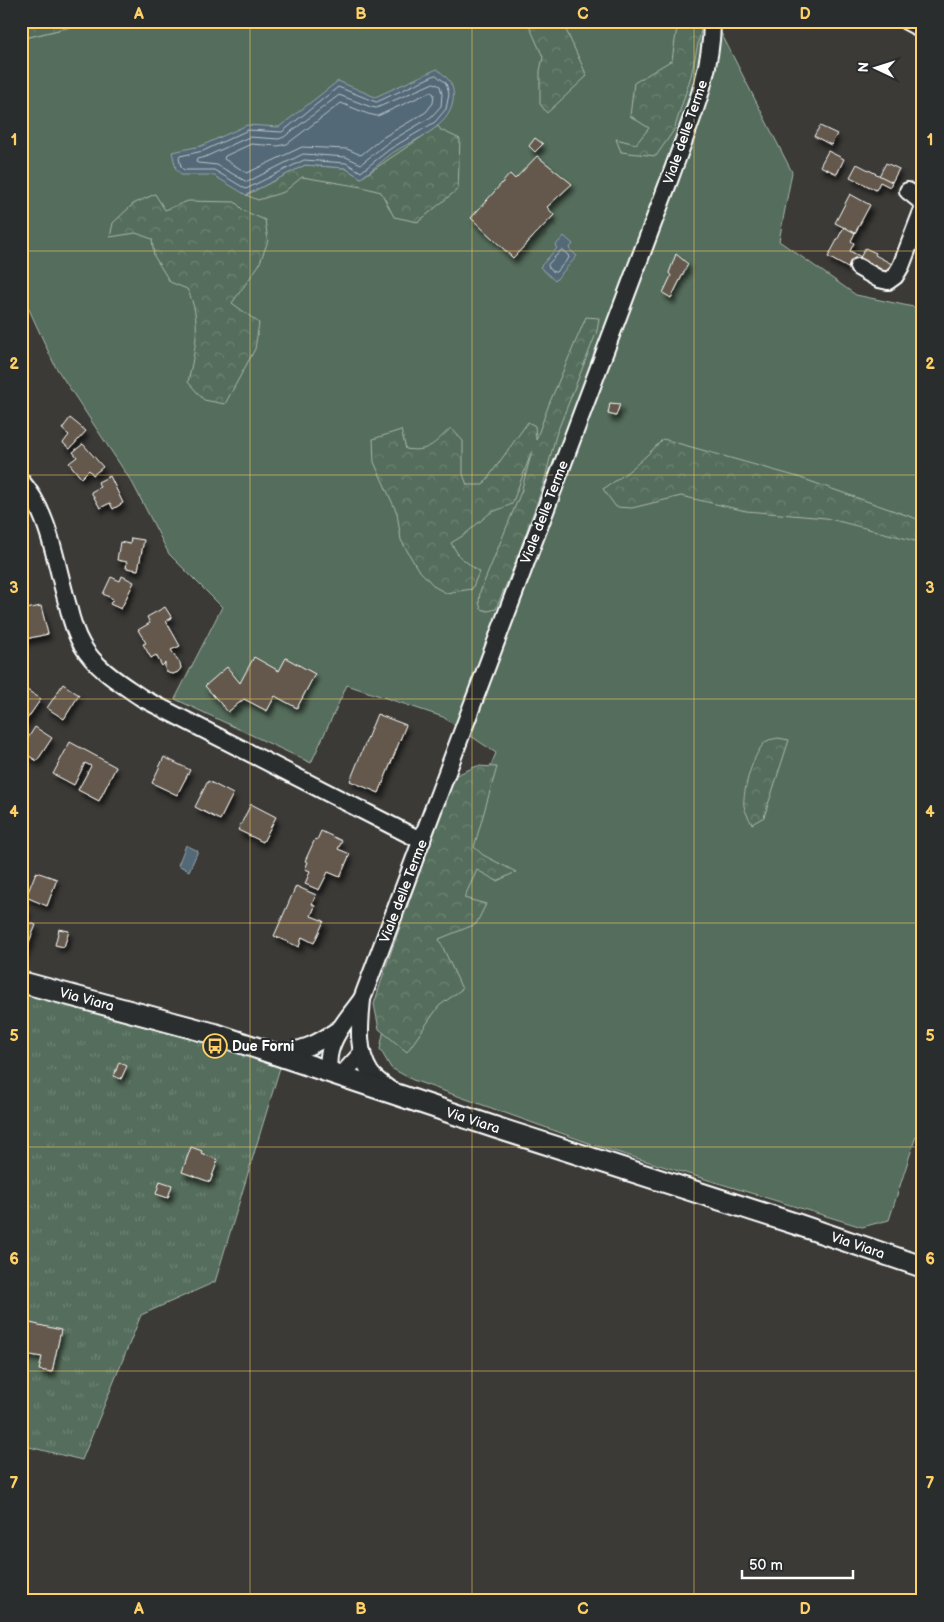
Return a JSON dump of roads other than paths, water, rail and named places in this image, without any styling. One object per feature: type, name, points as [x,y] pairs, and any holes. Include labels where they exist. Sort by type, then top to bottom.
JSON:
[{"type":"main road","name":"Via Viara","points":[[21,982],[215,1034],[923,1266]]},
{"type":"street","name":"Viale delle Terme","points":[[395,1094],[370,1074],[362,1053],[359,1028],[362,999],[697,102],[709,58],[712,21]]},
{"type":"street","points":[[906,21],[923,30]]},
{"type":"street","points":[[908,191],[923,204]]},
{"type":"street","points":[[858,266],[879,279],[888,280],[895,276],[901,266],[923,209]]},
{"type":"street","points":[[21,481],[45,523],[76,635],[93,660],[114,680],[142,698],[422,841]]},
{"type":"street","name":"Viale delle Terme","points":[[335,1074],[328,1064],[329,1054],[339,1029],[362,999]]},
{"type":"street","name":"Viale delle Terme","points":[[275,1054],[292,1052],[316,1044],[339,1029]]},
{"type":"street","points":[[335,1074],[362,1053]]},
{"type":"water","points":[[437,69],[448,79],[453,90],[453,101],[445,119],[430,132],[394,152],[361,178],[345,168],[305,165],[246,195],[213,175],[181,175],[176,169],[172,152],[201,146],[247,125],[279,127],[338,81],[375,97]]},
{"type":"water","points":[[564,236],[573,244],[569,249],[577,256],[555,281],[540,267],[557,248],[555,246]]},
{"type":"water","points":[[186,845],[198,851],[189,871],[178,865]]},
{"type":"place","name":"Due Forni","points":[[215,1046]]}]
